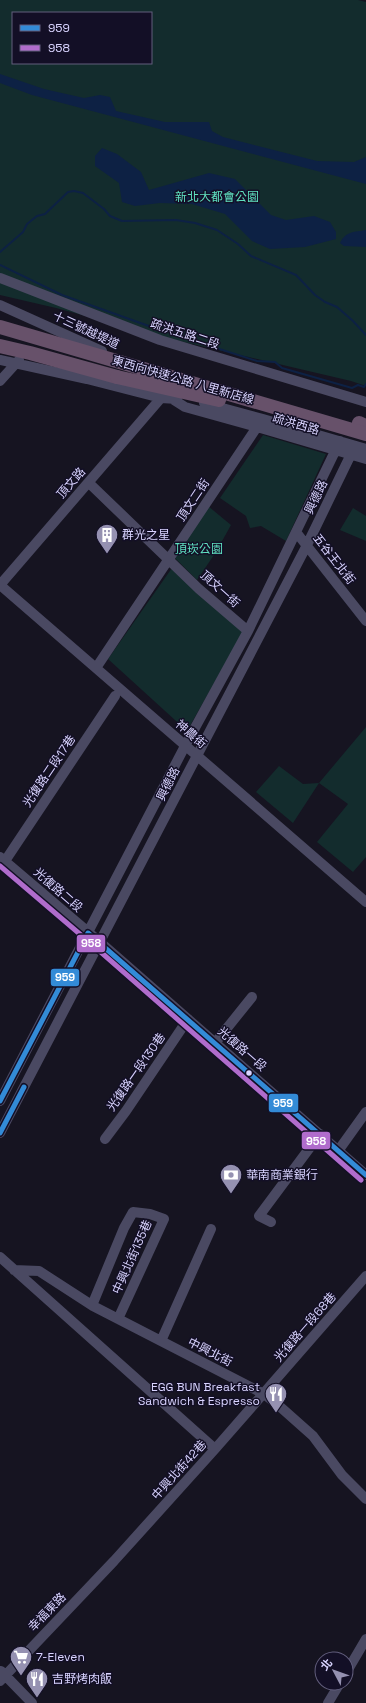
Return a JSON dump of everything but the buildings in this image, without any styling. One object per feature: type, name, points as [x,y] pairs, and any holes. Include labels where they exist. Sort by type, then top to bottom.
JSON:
[{"type":"highway","points":[[0,320],[244,388],[366,426]]},
{"type":"highway","name":"東西向快速公路 八里新店線","points":[[0,327],[366,434]]},
{"type":"highway","name":"東西向快速公路 八里新店線","points":[[0,336],[219,400],[358,447]]},
{"type":"highway","points":[[0,347],[30,353],[117,377],[219,400]]},
{"type":"street","name":"疏洪五路二段","points":[[0,278],[160,340],[366,402]]},
{"type":"street","name":"十三號越堤道","points":[[0,305],[151,374],[174,400]]},
{"type":"street","name":"疏洪西路","points":[[0,347],[87,379]]},
{"type":"street","points":[[0,380],[23,356]]},
{"type":"street","name":"疏洪西路","points":[[0,360],[87,379],[161,398],[174,400],[188,399],[338,445]]},
{"type":"street","name":"頂文路","points":[[0,585],[161,398]]},
{"type":"street","name":"疏洪西路","points":[[174,400],[185,407],[257,426],[338,445],[366,449]]},
{"type":"street","name":"頂文二街","points":[[96,668],[257,426]]},
{"type":"street","name":"興德路","points":[[0,1101],[185,746],[248,631],[338,445]]},
{"type":"street","name":"疏洪西路","points":[[358,447],[366,459]]},
{"type":"street","name":"興德路","points":[[0,1133],[358,447]]},
{"type":"street","name":"頂文一街","points":[[88,483],[199,589],[248,631]]},
{"type":"street","name":"五谷王北街","points":[[296,532],[366,621]]},
{"type":"street","name":"神農街","points":[[0,585],[196,757],[366,902]]},
{"type":"street","name":"光復路二段17巷","points":[[2,859],[115,696]]},
{"type":"street","name":"光復路二段","points":[[2,859],[100,942]]},
{"type":"street","name":"光復路一段","points":[[100,942],[366,1175]]},
{"type":"street","points":[[215,1043],[252,997]]},
{"type":"street","name":"光復路一段130巷","points":[[105,1138],[126,1111],[188,1019]]},
{"type":"street","points":[[338,1151],[366,1112]]},
{"type":"street","points":[[271,1222],[259,1216],[320,1134]]},
{"type":"street","name":"中興北街135巷","points":[[93,1306],[131,1214],[134,1212],[164,1218],[118,1319]]},
{"type":"street","points":[[161,1341],[211,1229]]},
{"type":"street","points":[[0,1257],[215,1449]]},
{"type":"street","name":"中興北街","points":[[14,1270],[39,1271],[93,1306],[264,1394],[313,1436],[342,1474],[366,1499]]},
{"type":"street","name":"光復路一段68巷","points":[[264,1394],[366,1276]]},
{"type":"street","name":"中興北街42巷","points":[[114,1562],[264,1394]]},
{"type":"street","name":"幸福東路","points":[[2,1675],[114,1562]]},
{"type":"street","points":[[354,1659],[366,1639]]},
{"type":"street","points":[[2,1675],[32,1703]]},
{"type":"street","points":[[328,1703],[335,1691]]},
{"type":"green space","name":"新北大都會公園","points":[[0,0],[358,0],[366,2],[366,386],[351,381],[171,339],[56,308],[0,295]]},
{"type":"green space","points":[[263,435],[326,454],[286,541],[261,526],[250,528],[246,516],[220,498]]},
{"type":"green space","name":"頂崁公園","points":[[208,506],[231,525],[216,552],[197,580],[174,557]]},
{"type":"green space","points":[[353,508],[366,516],[366,541],[340,530]]},
{"type":"green space","points":[[172,568],[243,632],[187,731],[108,659]]},
{"type":"green space","points":[[366,727],[366,857],[353,872],[317,842],[348,804],[319,783]]},
{"type":"green space","points":[[279,766],[303,784],[319,783],[293,823],[256,792]]},
{"type":"water","points":[[0,74],[44,89],[84,98],[100,95],[110,97],[116,111],[165,122],[209,122],[212,131],[223,137],[317,161],[354,162],[366,157],[366,184],[32,95],[0,83]]},
{"type":"water","points":[[102,148],[117,154],[141,172],[149,190],[209,173],[235,179],[271,215],[286,220],[314,216],[330,222],[336,232],[336,239],[305,247],[270,249],[252,241],[225,214],[192,204],[160,203],[135,206],[122,202],[119,183],[95,166],[95,156]]},
{"type":"water","points":[[366,230],[366,247],[344,246],[340,243],[348,234]]},
{"type":"waterway","points":[[0,252],[23,232],[27,224],[37,216],[45,214],[68,192],[74,191],[83,193],[104,209],[110,216],[122,221],[176,220],[195,223],[217,230],[238,244],[251,256],[296,275],[315,295],[325,302],[337,307],[366,335]]},
{"type":"waterway","points":[[0,265],[62,295],[160,330]]},
{"type":"waterway","points":[[176,335],[257,361],[275,362],[282,368],[352,388],[358,385],[364,387],[366,384]]},
{"type":"transit line","name":"958","points":[[0,866],[95,947],[361,1180]]},
{"type":"transit line","name":"959","points":[[0,1101],[88,933],[366,1175]]},
{"type":"transit line","name":"959","points":[[0,1133],[24,1087]]},
{"type":"place","name":"群光之星","points":[[107,554]]},
{"type":"place","name":"華南商業銀行","points":[[231,1194]]},
{"type":"place","name":"EGG BUN Breakfast Sandwich & Espresso","points":[[276,1414]]},
{"type":"place","name":"7-Eleven","points":[[21,1676]]},
{"type":"place","name":"吉野烤肉飯","points":[[37,1698]]}]
